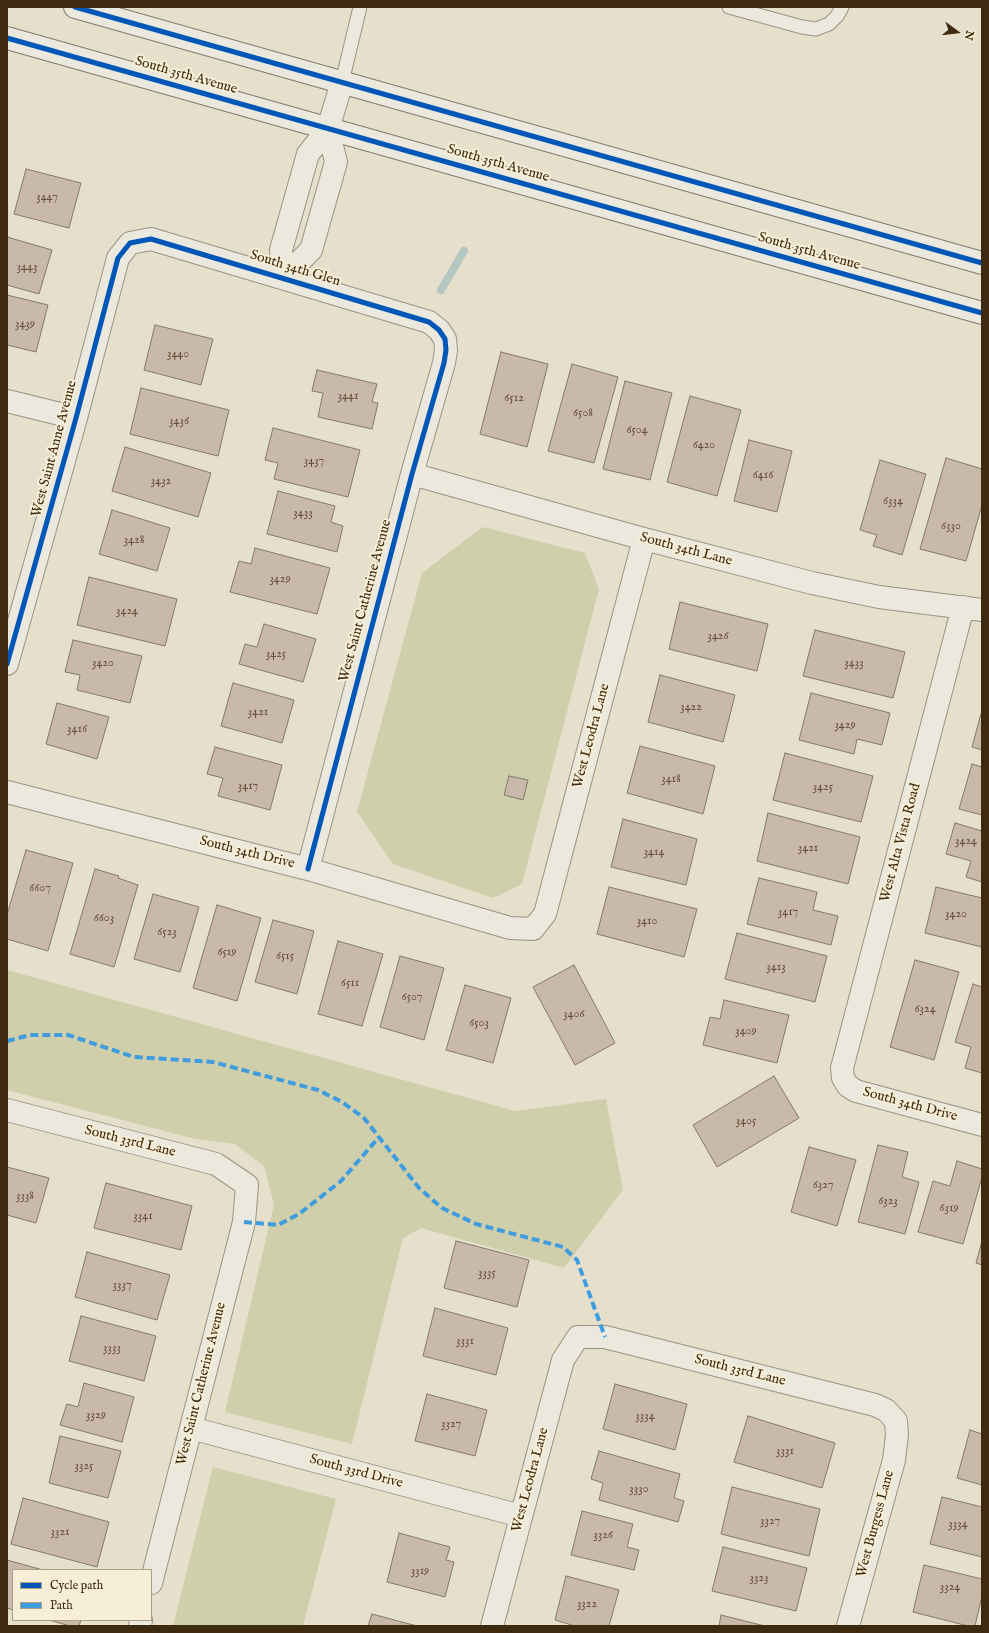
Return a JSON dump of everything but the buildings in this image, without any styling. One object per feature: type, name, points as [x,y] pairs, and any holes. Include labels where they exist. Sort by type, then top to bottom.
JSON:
[{"type":"street","points":[[75,7],[982,263]]},
{"type":"street","name":"South 35th Avenue","points":[[7,38],[982,313]]},
{"type":"street","points":[[283,278],[281,250],[308,154],[328,129],[342,82]]},
{"type":"street","points":[[283,278],[311,250],[336,162],[328,129]]},
{"type":"street","name":"South 34th Glen","points":[[130,244],[151,238],[429,322],[439,330],[445,339]]},
{"type":"street","name":"West Saint Anne Avenue","points":[[7,664],[76,418],[118,258],[130,244]]},
{"type":"street","name":"West Saint Catherine Avenue","points":[[308,869],[412,474],[444,363],[446,350],[445,339]]},
{"type":"street","points":[[7,401],[76,418]]},
{"type":"street","name":"South 34th Lane","points":[[412,474],[644,539],[819,585],[879,597],[973,609]]},
{"type":"street","name":"West Leodra Lane","points":[[533,929],[545,914],[644,539]]},
{"type":"street","name":"West Alta Vista Road","points":[[843,1078],[842,1068],[973,609]]},
{"type":"street","name":"South 34th Drive","points":[[7,792],[308,869],[510,928],[533,929]]},
{"type":"street","name":"South 34th Drive","points":[[843,1078],[848,1086],[856,1091],[982,1125]]},
{"type":"street","name":"South 33rd Lane","points":[[7,1110],[216,1164],[247,1185]]},
{"type":"street","name":"West Saint Catherine Avenue","points":[[152,1579],[244,1222],[247,1185]]},
{"type":"street","name":"West Leodra Lane","points":[[492,1626],[563,1360],[578,1337]]},
{"type":"street","name":"South 33rd Lane","points":[[578,1337],[605,1337],[875,1405],[886,1410],[896,1421]]},
{"type":"street","name":"West Burgess Lane","points":[[848,1626],[894,1460],[897,1435],[896,1421]]},
{"type":"street","name":"South 33rd Drive","points":[[191,1428],[521,1516]]},
{"type":"lane","points":[[342,82],[360,7]]},
{"type":"lane","points":[[729,7],[802,27],[816,29],[829,24],[837,16],[842,7]]},
{"type":"green space","points":[[483,527],[585,553],[599,589],[522,884],[493,898],[393,864],[357,812],[422,573]]},
{"type":"green space","points":[[7,970],[515,1111],[606,1099],[623,1190],[564,1268],[421,1228],[403,1238],[352,1444],[225,1412],[274,1205],[264,1166],[235,1144],[195,1139],[7,1090]]},
{"type":"green space","points":[[213,1467],[336,1499],[303,1626],[173,1626]]},
{"type":"waterway","points":[[441,290],[464,251]]},
{"type":"marked path","points":[[7,1041],[30,1035],[68,1035],[134,1057],[213,1062],[318,1090],[342,1102],[364,1118],[419,1188],[442,1208],[476,1224],[563,1247],[577,1260],[605,1337]]},
{"type":"marked path","points":[[244,1222],[278,1225],[299,1214],[341,1181],[379,1137]]},
{"type":"cycle path","points":[[75,7],[982,263]]},
{"type":"cycle path","points":[[7,38],[982,313]]},
{"type":"cycle path","points":[[7,664],[76,418],[118,258],[130,243],[151,239],[429,322],[439,330],[445,339],[446,350],[444,363],[412,474],[308,869]]}]
